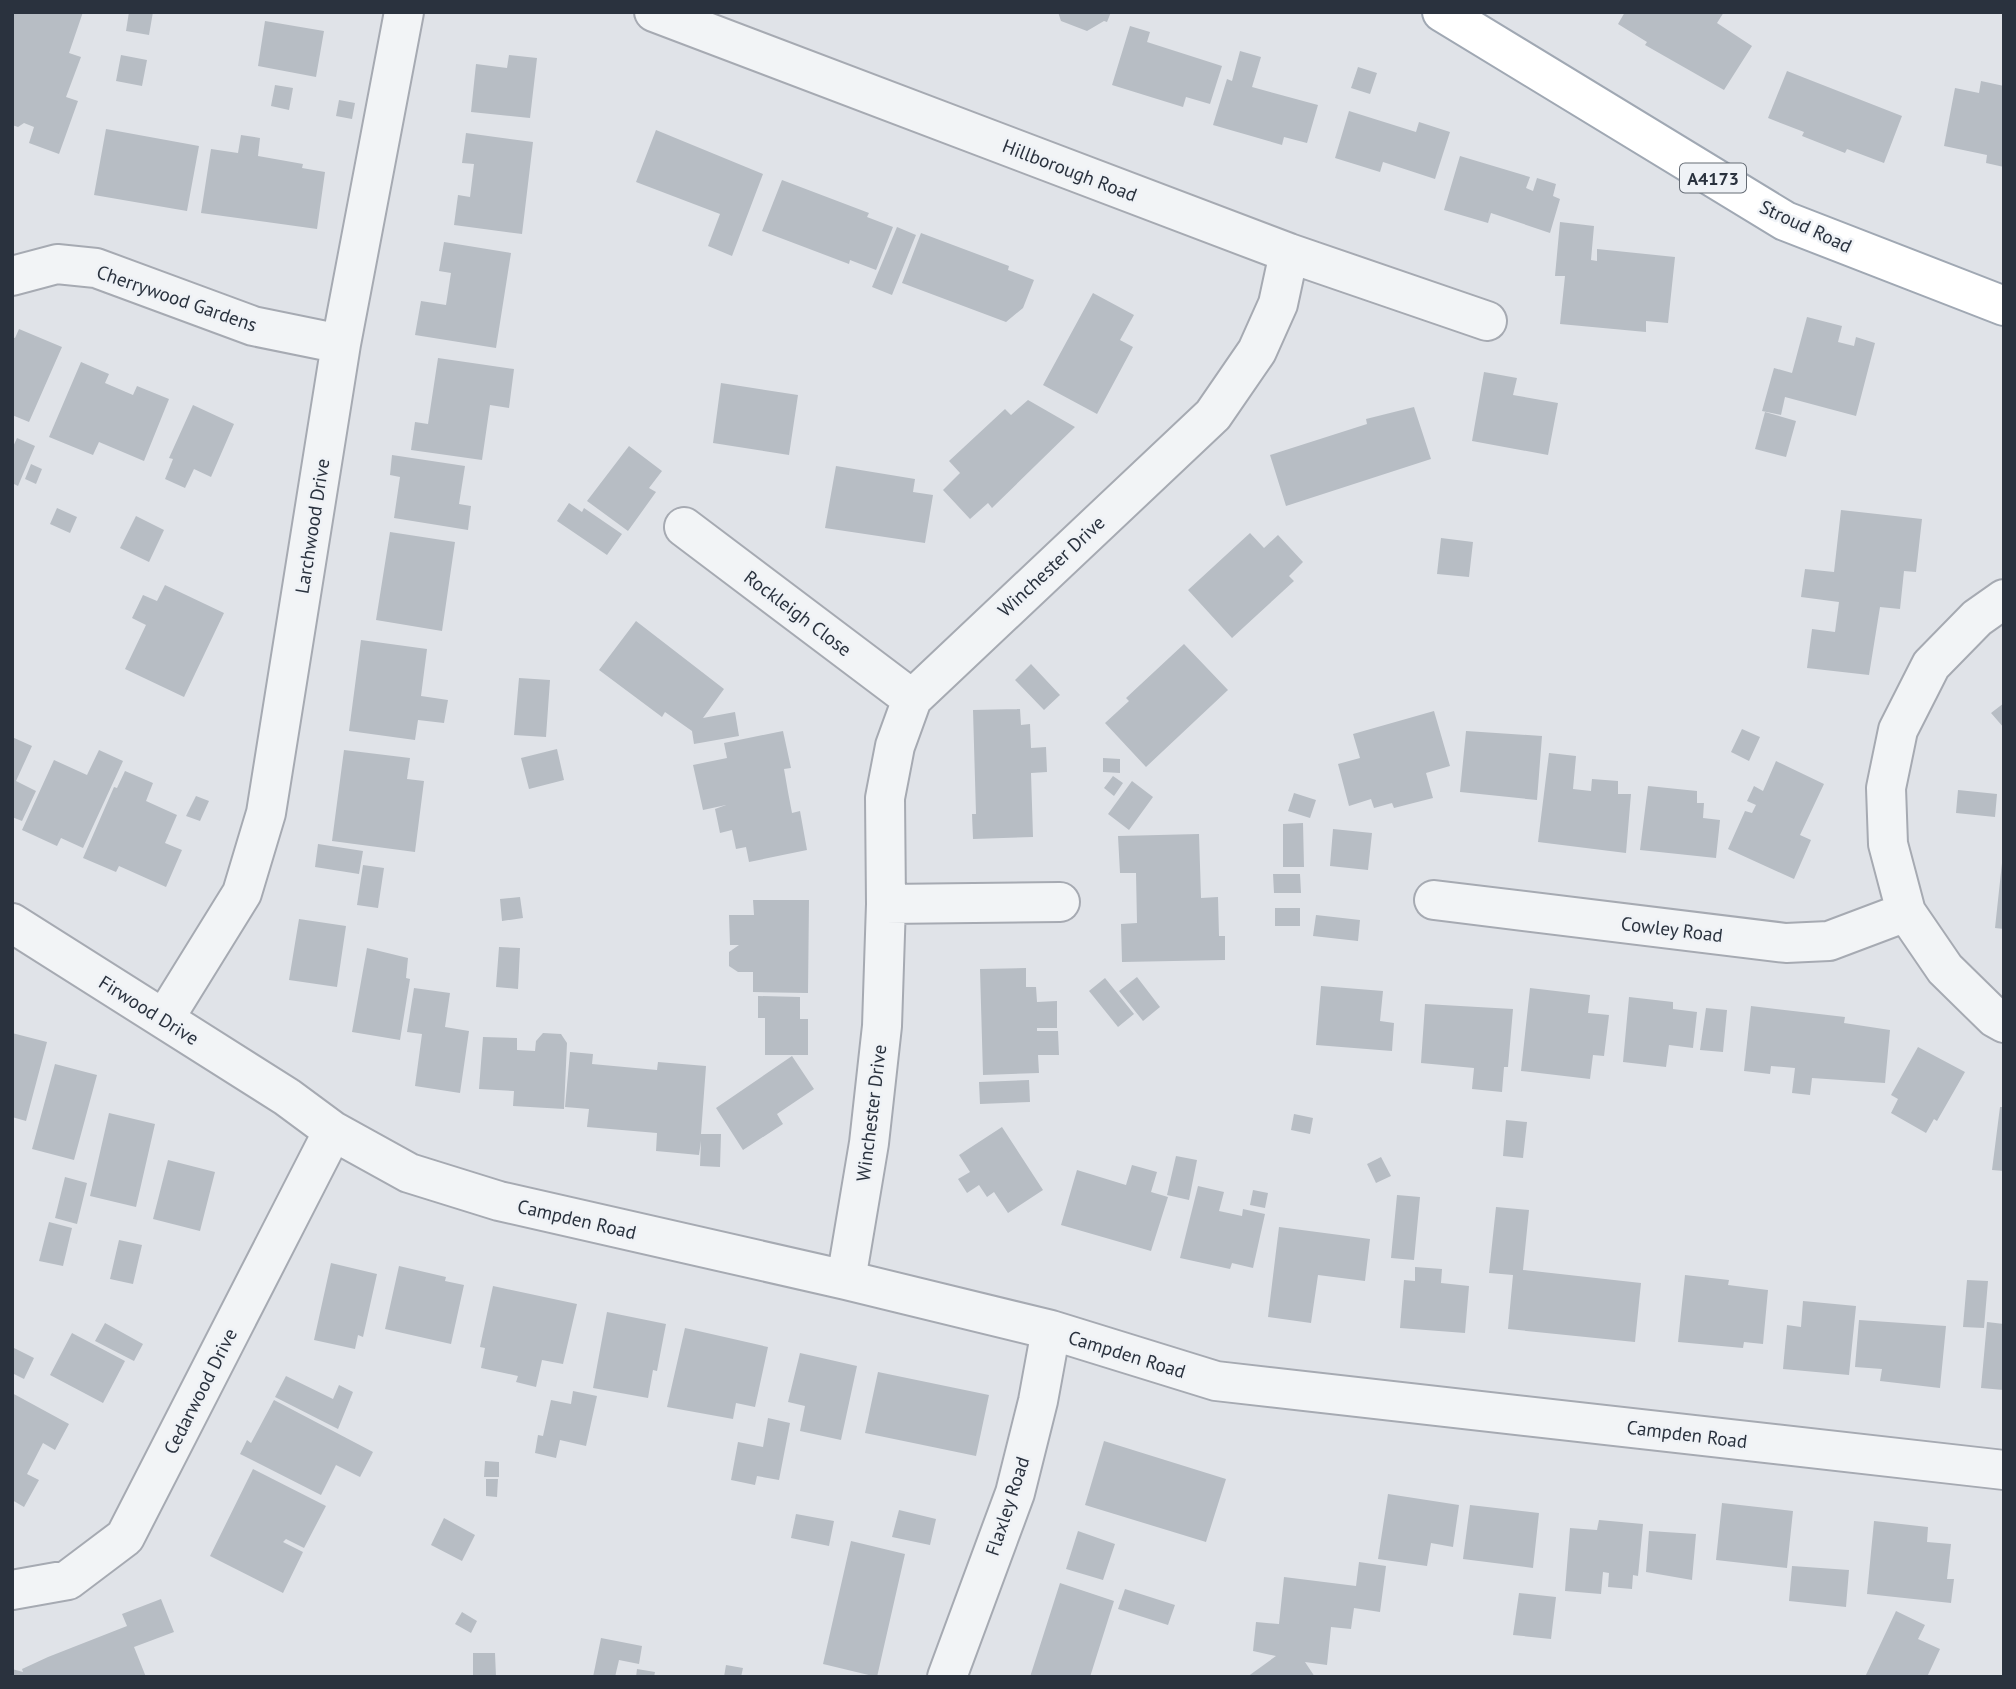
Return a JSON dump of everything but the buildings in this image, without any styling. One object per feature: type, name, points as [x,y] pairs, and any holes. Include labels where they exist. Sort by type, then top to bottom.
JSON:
[{"type":"main road","name":"Stroud Road","points":[[1442,12],[1784,221],[2004,306]]},
{"type":"street","name":"Larchwood Drive","points":[[164,1019],[242,893],[266,813],[341,344],[404,12]]},
{"type":"street","name":"Hillborough Road","points":[[654,12],[1289,253],[1487,321]]},
{"type":"street","name":"Winchester Drive","points":[[846,1280],[869,1143],[882,1026],[886,904],[884,799],[895,746],[912,699],[1213,415],[1257,351],[1278,304],[1289,253]]},
{"type":"street","name":"Cherrywood Gardens","points":[[12,276],[57,264],[96,268],[253,327],[341,344]]},
{"type":"street","name":"Rockleigh Close","points":[[684,527],[912,699]]},
{"type":"street","points":[[2004,599],[1977,618],[1931,665],[1898,730],[1886,788],[1888,844],[1906,912],[1945,969],[1995,1018],[2004,1023]]},
{"type":"street","name":"Cowley Road","points":[[1434,900],[1786,943],[1829,941],[1906,912]]},
{"type":"street","points":[[886,904],[1060,902]]},
{"type":"street","name":"Firwood Drive","points":[[12,923],[287,1097]]},
{"type":"street","name":"Campden Road","points":[[287,1097],[334,1131],[409,1173],[499,1201],[1051,1330],[1216,1381],[2004,1470]]},
{"type":"street","name":"Cedarwood Drive","points":[[12,1590],[68,1580],[125,1537],[334,1131]]},
{"type":"street","name":"Flaxley Road","points":[[947,1677],[1015,1493],[1038,1401],[1051,1330]]}]
